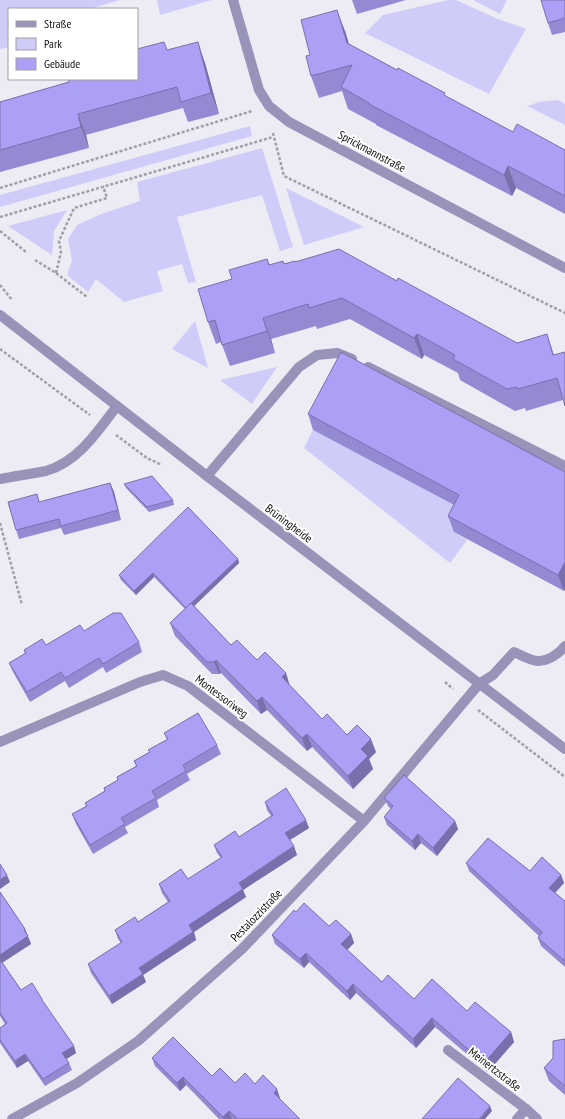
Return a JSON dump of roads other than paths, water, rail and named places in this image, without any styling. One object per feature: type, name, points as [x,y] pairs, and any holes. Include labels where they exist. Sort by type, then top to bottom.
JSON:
[{"type":"street","name":"Sprickmannstraße","points":[[233,0],[259,90],[269,106],[289,122],[565,268]]},
{"type":"street","name":"Brüningheide","points":[[0,315],[207,476],[565,749]]},
{"type":"street","points":[[207,476],[299,367],[317,355],[338,353],[565,466]]},
{"type":"street","points":[[0,479],[47,470],[64,463],[79,453],[117,406]]},
{"type":"street","name":"Pestalozzistraße","points":[[12,1119],[76,1083],[138,1041],[242,949],[364,821],[479,684],[493,675],[514,652],[538,661],[553,657],[561,652],[565,646]]},
{"type":"street","name":"Montessoriweg","points":[[0,742],[140,682],[163,675],[188,686],[364,821]]},
{"type":"street","name":"Meinertzstraße","points":[[448,1050],[537,1119]]},
{"type":"street","points":[[517,1119],[526,1109]]}]
